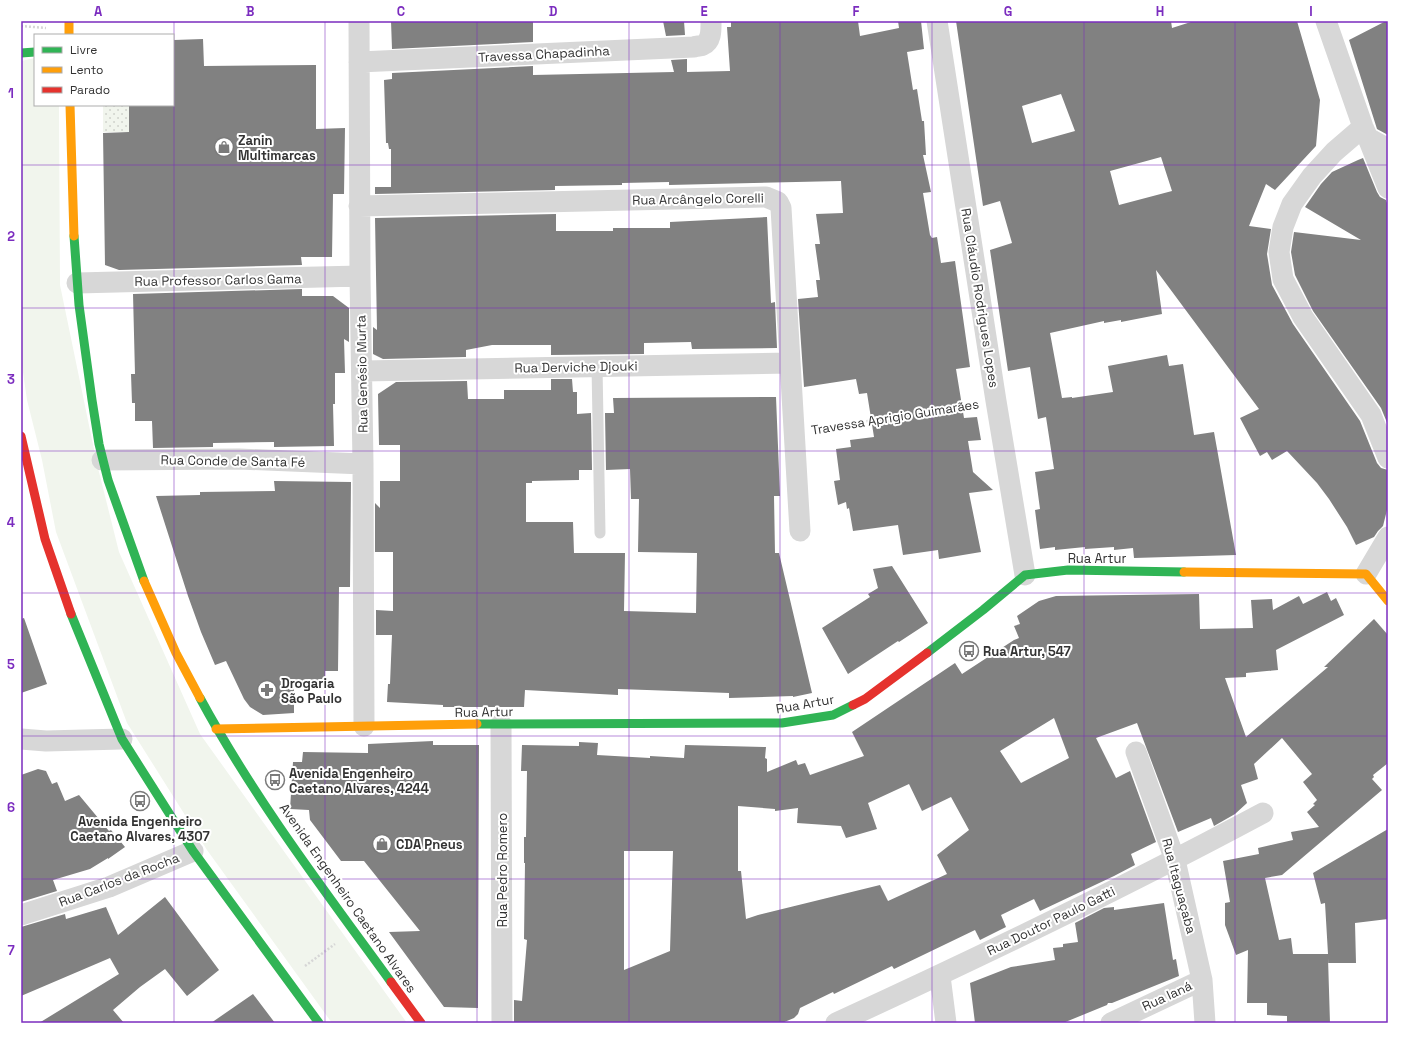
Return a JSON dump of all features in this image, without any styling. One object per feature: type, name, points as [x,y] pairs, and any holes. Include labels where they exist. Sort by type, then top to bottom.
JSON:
[{"type":"main road","points":[[69,21],[69,34]]},
{"type":"main road","points":[[21,52],[34,52]]},
{"type":"main road","name":"Avenida Engenheiro Caetano Alvares","points":[[70,106],[72,195],[77,283],[90,393],[102,460],[131,552],[153,606],[186,674],[216,728],[301,856],[421,1023]]},
{"type":"main road","points":[[21,436],[24,460],[45,540],[69,609],[122,739],[193,851],[318,1023]]},
{"type":"main road","name":"Rua Artur","points":[[216,728],[501,724],[782,723],[833,715],[865,698],[983,610],[1025,575],[1068,570],[1366,574]]},
{"type":"main road","points":[[1366,574],[1388,601]]},
{"type":"street","name":"Rua Genésio Murta","points":[[359,21],[359,206],[363,371],[364,726]]},
{"type":"street","name":"Travessa Chapadinha","points":[[359,62],[694,47],[704,45],[708,40],[711,21]]},
{"type":"street","name":"Rua Cláudio Rodrigues Lopes","points":[[937,21],[996,401],[1025,575]]},
{"type":"street","points":[[1326,21],[1388,188]]},
{"type":"street","points":[[1366,132],[1388,149]]},
{"type":"street","points":[[1366,132],[1334,152],[1312,176],[1292,204],[1283,226],[1279,252],[1283,279],[1303,317],[1371,415],[1388,458]]},
{"type":"street","name":"Rua Arcângelo Corelli","points":[[359,206],[766,197],[778,202],[781,208],[800,531]]},
{"type":"street","name":"Rua Professor Carlos Gama","points":[[77,283],[360,276]]},
{"type":"street","name":"Rua Derviche Djouki","points":[[363,371],[790,362]]},
{"type":"street","name":"Rua Conde de Santa Fé","points":[[102,460],[239,459],[363,464]]},
{"type":"street","points":[[1366,574],[1388,537]]},
{"type":"street","name":"Rua Pedro Romero","points":[[499,1021],[501,724]]},
{"type":"street","points":[[21,739],[46,741],[122,739]]},
{"type":"street","name":"Rua Itaguaçaba","points":[[1136,752],[1175,860],[1202,980],[1205,1023]]},
{"type":"street","name":"Rua Doutor Paulo Gatti","points":[[836,1023],[940,976],[1175,860],[1263,813]]},
{"type":"street","name":"Rua Carlos da Rocha","points":[[21,915],[108,886],[193,851]]},
{"type":"street","points":[[940,976],[946,1023]]},
{"type":"street","name":"Rua Ianá","points":[[1111,1023],[1202,980]]},
{"type":"lane","points":[[597,366],[600,533]]},
{"type":"path","name":"Travessa Aprigio Guimarães","points":[[793,432],[996,401]]},
{"type":"path","points":[[286,979],[354,930]]},
{"type":"shaded area","points":[[34,58],[34,106],[59,106],[60,285],[97,464],[119,552],[200,734],[407,1023],[332,1023],[207,850],[127,723],[56,532],[42,460],[27,400],[21,358],[21,61]]},
{"type":"shaded area","points":[[103,106],[129,106],[129,132],[103,132]]},
{"type":"building","points":[[391,21],[533,21],[533,42],[392,49]]},
{"type":"building","points":[[663,21],[684,21],[685,35],[666,36]]},
{"type":"building","points":[[731,21],[858,21],[860,36],[899,28],[898,21],[921,21],[924,49],[907,52],[913,90],[917,89],[922,121],[924,121],[926,155],[923,155],[931,192],[923,193],[930,235],[932,238],[937,237],[941,263],[955,261],[970,367],[956,369],[964,418],[977,417],[981,440],[968,441],[973,472],[993,490],[969,493],[981,552],[939,559],[938,550],[903,555],[898,525],[853,531],[849,508],[847,509],[846,502],[838,505],[834,481],[840,480],[836,449],[851,447],[850,440],[874,437],[867,393],[859,394],[856,379],[804,387],[798,299],[818,297],[816,280],[820,280],[815,244],[820,244],[816,214],[843,213],[841,181],[669,185],[669,182],[622,183],[622,185],[555,186],[555,190],[375,194],[375,187],[391,187],[391,149],[389,149],[388,143],[386,143],[384,80],[392,79],[392,73],[533,66],[533,75],[674,72],[671,60],[687,59],[687,72],[730,71],[727,27],[731,27]]},
{"type":"building","points":[[956,21],[1171,21],[1172,28],[1194,21],[1297,21],[1320,100],[1316,146],[1275,190],[1266,184],[1249,226],[1271,229],[1267,254],[1272,285],[1293,324],[1360,421],[1377,463],[1381,468],[1388,470],[1388,506],[1383,526],[1374,537],[1356,545],[1347,527],[1329,499],[1317,483],[1287,451],[1272,460],[1267,452],[1260,456],[1240,418],[1259,409],[1156,270],[1162,314],[1121,322],[1121,320],[1104,323],[1104,321],[1050,333],[1062,398],[1113,392],[1108,366],[1167,355],[1169,366],[1183,364],[1194,435],[1214,432],[1236,555],[1134,558],[1133,548],[1114,550],[1114,547],[1085,549],[1085,547],[1055,550],[1055,547],[1040,549],[1035,510],[1040,509],[1035,472],[1054,469],[1046,417],[1038,419],[1030,367],[1008,371],[990,250],[1012,243],[1000,201],[983,206]],"holes":[[[1061,94],[1075,131],[1032,143],[1022,106]],[[1161,157],[1172,191],[1119,205],[1110,171]]]},
{"type":"building","points":[[1388,21],[1388,135],[1377,129],[1349,40]]},
{"type":"building","points":[[203,39],[204,66],[316,65],[316,129],[345,128],[344,194],[333,194],[332,257],[301,257],[302,265],[119,270],[105,265],[103,133],[129,132],[129,106],[174,106],[174,40]]},
{"type":"building","points":[[1363,158],[1377,192],[1380,197],[1386,200],[1388,206],[1388,425],[1381,408],[1313,311],[1295,275],[1291,252],[1294,232],[1361,240],[1305,207],[1321,184],[1332,172]]},
{"type":"building","points":[[556,214],[556,231],[613,231],[613,228],[670,228],[670,222],[767,217],[771,303],[775,302],[777,348],[692,349],[691,342],[644,343],[644,354],[551,355],[551,345],[492,345],[466,350],[466,357],[383,359],[373,354],[373,327],[377,330],[375,218]]},
{"type":"building","points":[[302,289],[302,296],[333,296],[349,308],[349,342],[344,339],[345,373],[335,373],[335,404],[333,404],[334,446],[274,447],[274,442],[213,443],[213,447],[153,448],[152,421],[135,421],[135,403],[132,403],[131,374],[135,374],[133,294]]},
{"type":"building","points":[[551,379],[572,379],[573,392],[577,392],[577,414],[591,413],[592,470],[579,470],[579,480],[532,481],[532,483],[526,483],[526,522],[573,522],[574,553],[625,553],[624,611],[696,613],[697,553],[638,552],[639,499],[631,499],[630,469],[606,470],[605,413],[614,413],[613,398],[776,397],[780,496],[774,496],[775,553],[779,553],[812,693],[793,697],[729,698],[729,693],[618,689],[618,695],[525,690],[524,707],[443,707],[443,705],[387,702],[388,684],[390,684],[392,635],[376,635],[376,610],[393,611],[393,552],[375,552],[375,503],[380,508],[380,481],[400,481],[400,445],[379,445],[378,394],[396,382],[467,381],[468,399],[504,399],[504,390],[551,390]]},
{"type":"building","points":[[274,481],[351,482],[350,587],[339,587],[338,671],[325,671],[325,684],[294,683],[294,713],[263,715],[250,707],[244,699],[226,661],[215,665],[188,596],[156,496],[200,495],[200,492],[275,491]]},
{"type":"building","points":[[892,566],[928,623],[848,674],[822,628],[870,597],[868,594],[878,588],[873,569]]},
{"type":"building","points":[[1327,592],[1331,601],[1336,598],[1344,615],[1276,650],[1278,670],[1246,673],[1246,677],[1225,678],[1246,737],[1328,667],[1324,667],[1374,619],[1388,635],[1388,763],[1373,775],[1374,777],[1372,779],[1382,790],[1282,875],[1265,878],[1279,940],[1291,938],[1293,954],[1328,954],[1325,903],[1321,904],[1313,873],[1388,829],[1388,919],[1355,923],[1356,963],[1328,963],[1330,1023],[1287,1023],[1287,1016],[1267,1015],[1267,1003],[1247,1003],[1248,950],[1236,955],[1225,925],[1225,903],[1230,902],[1223,861],[1259,854],[1258,848],[1293,840],[1291,832],[1319,827],[1307,812],[1315,805],[1313,804],[1317,800],[1303,782],[1312,774],[1282,738],[1254,764],[1258,779],[1241,785],[1247,803],[1235,814],[1214,826],[1211,818],[1178,832],[1137,723],[1096,738],[1116,778],[1130,771],[1156,842],[1131,854],[1135,865],[1114,876],[1040,911],[1034,899],[1001,915],[1006,927],[980,940],[975,930],[894,969],[892,966],[834,994],[833,992],[800,1008],[798,1014],[794,1018],[782,1023],[514,1023],[514,1000],[522,1001],[527,940],[524,939],[524,837],[526,837],[527,771],[521,771],[522,745],[579,746],[579,742],[598,743],[597,755],[650,758],[650,756],[684,758],[685,745],[766,747],[765,758],[767,759],[767,772],[796,760],[798,765],[805,763],[810,775],[864,756],[852,732],[955,663],[962,674],[1019,638],[1014,626],[1020,624],[1017,616],[1039,601],[1056,596],[1199,594],[1200,629],[1253,628],[1251,600],[1272,599],[1273,610],[1299,596],[1303,604]],"holes":[[[1054,718],[1069,758],[1021,783],[1000,751]],[[909,784],[922,811],[951,797],[969,830],[937,855],[947,874],[888,901],[880,885],[746,919],[741,871],[738,871],[738,806],[775,809],[775,811],[798,808],[797,823],[841,826],[846,838],[877,829],[868,803]],[[624,851],[673,851],[670,951],[624,970]]]},
{"type":"building","points":[[24,618],[47,684],[21,693],[21,619]]},
{"type":"building","points":[[433,741],[433,745],[479,745],[478,1008],[444,1007],[389,932],[420,931],[364,861],[341,861],[310,820],[309,810],[290,809],[293,762],[302,762],[303,752],[368,753],[368,744]]},
{"type":"building","points":[[38,769],[46,771],[52,784],[57,782],[65,801],[79,795],[109,831],[111,830],[125,847],[90,869],[53,880],[57,891],[21,902],[21,775]]},
{"type":"building","points":[[165,897],[219,970],[187,996],[165,969],[140,987],[113,1010],[124,1023],[39,1023],[119,974],[110,958],[21,996],[21,927],[65,914],[66,919],[106,907],[118,935]]},
{"type":"building","points":[[1164,903],[1173,960],[1176,959],[1179,976],[1112,1003],[1108,1003],[1107,1005],[1063,1023],[975,1023],[970,983],[1011,967],[1055,960],[1053,948],[1063,947],[1063,944],[1078,942],[1075,923],[1104,908],[1114,907],[1114,910]]},
{"type":"building","points":[[253,994],[275,1023],[211,1023]]},
{"type":"traffic: fast","points":[[21,53],[34,52]]},
{"type":"traffic: fast","points":[[74,236],[79,305],[99,444],[108,480],[144,581]]},
{"type":"traffic: fast","points":[[927,653],[983,610],[1025,575],[1068,570],[1184,572]]},
{"type":"traffic: fast","points":[[71,614],[122,739],[193,851],[319,1023]]},
{"type":"traffic: fast","points":[[200,698],[243,772],[266,808],[391,982]]},
{"type":"traffic: fast","points":[[477,724],[782,723],[833,715],[853,705]]},
{"type":"traffic: slow","points":[[69,21],[69,34]]},
{"type":"traffic: slow","points":[[70,106],[74,236]]},
{"type":"traffic: slow","points":[[1184,572],[1366,574],[1388,601]]},
{"type":"traffic: slow","points":[[144,581],[176,653],[200,698]]},
{"type":"traffic: slow","points":[[216,729],[477,724]]},
{"type":"traffic: jam","points":[[21,436],[45,539],[71,614]]},
{"type":"traffic: jam","points":[[853,705],[865,699],[927,653]]},
{"type":"traffic: jam","points":[[391,982],[421,1023]]},
{"type":"place","name":"Zanin Multimarcas","points":[[224,147]]},
{"type":"place","name":"Rua Artur, 547","points":[[969,651]]},
{"type":"place","name":"Drogaria São Paulo","points":[[267,690]]},
{"type":"place","name":"Avenida Engenheiro Caetano Alvares, 4244","points":[[275,780]]},
{"type":"place","name":"Avenida Engenheiro Caetano Alvares, 4307","points":[[140,801]]},
{"type":"place","name":"CDA Pneus","points":[[382,844]]}]
